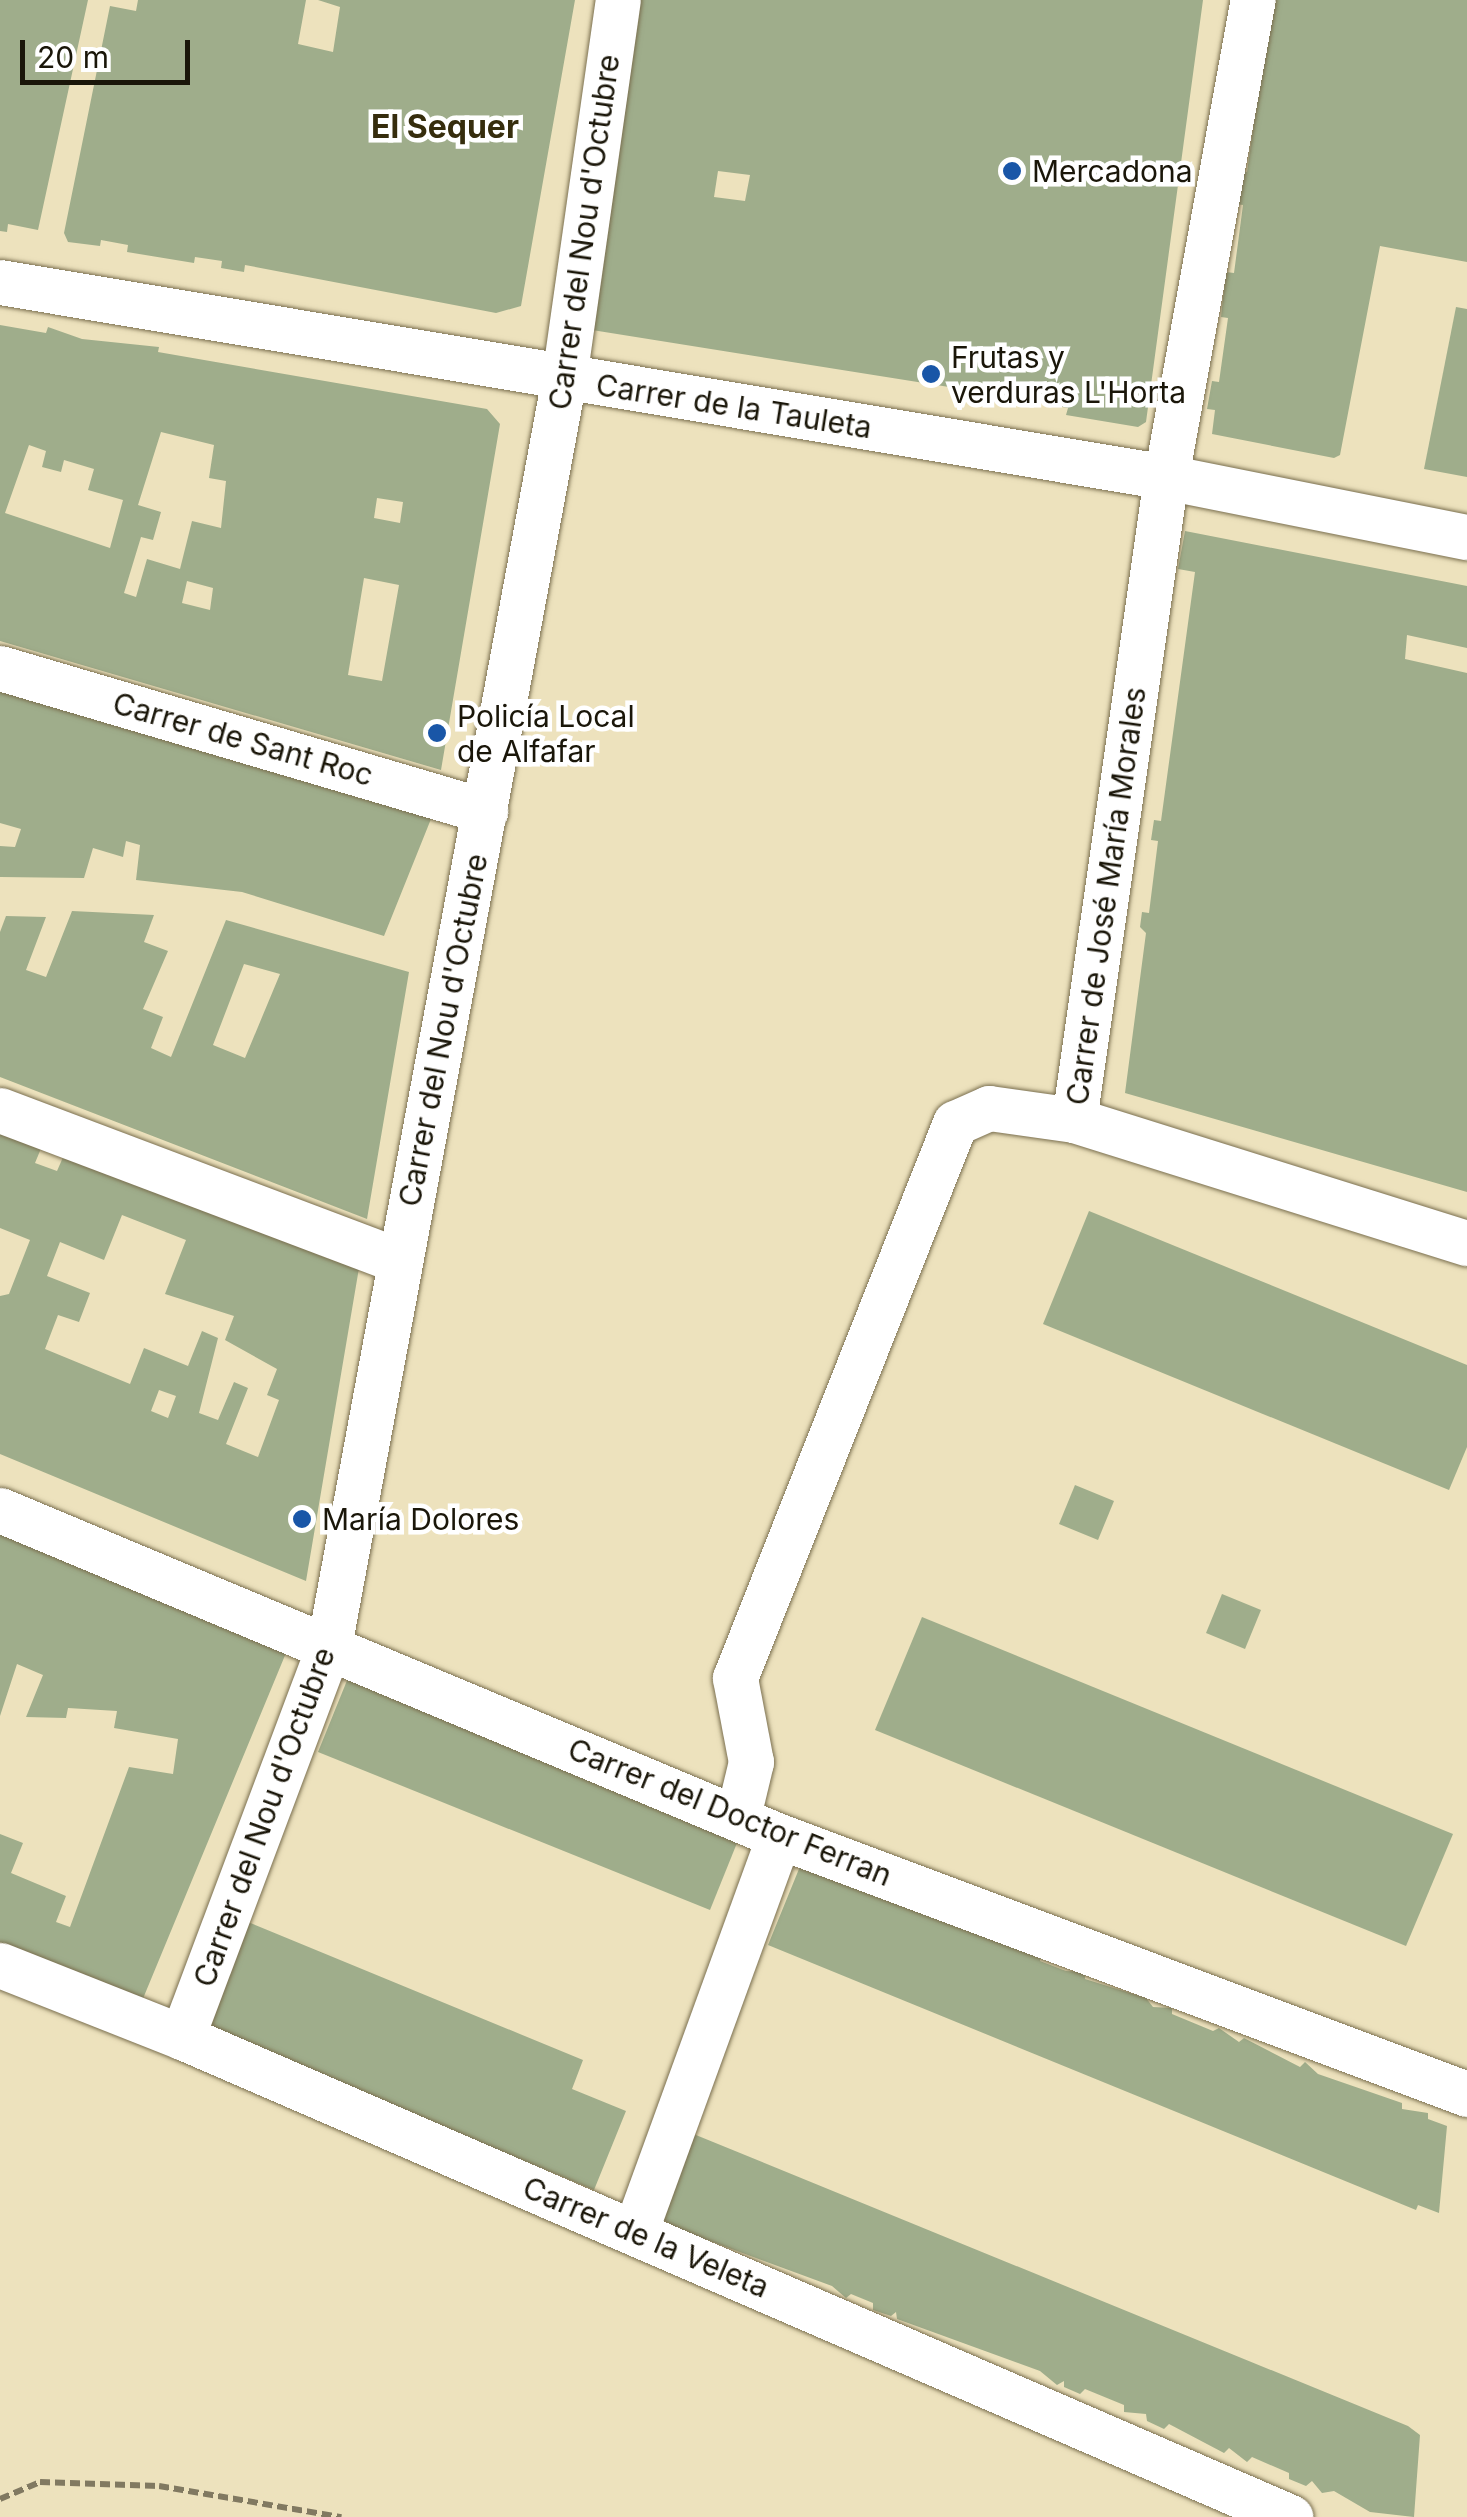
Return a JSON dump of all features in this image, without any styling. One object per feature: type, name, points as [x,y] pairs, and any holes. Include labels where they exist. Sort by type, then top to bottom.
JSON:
[{"type":"street","name":"Carrer del Nou d'Octubre","points":[[182,2037],[329,1646],[564,378],[618,0]]},
{"type":"street","name":"Carrer de José María Morales","points":[[738,1816],[751,1762],[735,1678],[955,1122],[989,1108],[1074,1120],[1166,477],[1253,0]]},
{"type":"street","name":"Carrer de la Tauleta","points":[[0,282],[1166,477],[1467,536]]},
{"type":"street","name":"Carrer de Sant Roc","points":[[0,668],[485,810]]},
{"type":"street","points":[[0,1110],[398,1261]]},
{"type":"street","points":[[1074,1120],[1467,1243]]},
{"type":"street","name":"Carrer del Doctor Ferran","points":[[0,1510],[780,1836],[1467,2094]]},
{"type":"street","points":[[635,2232],[780,1836]]},
{"type":"street","name":"Carrer de la Veleta","points":[[0,1966],[182,2037],[1290,2517]]},
{"type":"path","points":[[0,2499],[40,2482],[159,2486],[341,2517]]},
{"type":"building","points":[[0,0],[88,0],[38,230],[8,224],[7,232],[0,231]]},
{"type":"building","points":[[138,0],[306,0],[298,44],[333,52],[340,7],[318,0],[575,0],[521,306],[496,313],[245,265],[244,272],[221,268],[222,261],[195,257],[194,263],[127,252],[128,245],[101,240],[100,246],[68,242],[64,233],[110,6],[136,11]]},
{"type":"building","points":[[638,0],[1203,0],[1146,422],[1138,427],[1066,415],[1068,408],[1017,399],[1016,406],[955,395],[957,389],[949,387],[592,330]],"holes":[[[718,171],[750,175],[745,201],[714,197]]]},
{"type":"building","points":[[1271,0],[1467,0],[1467,262],[1380,246],[1340,455],[1334,458],[1212,434],[1215,410],[1207,409],[1212,381],[1219,382],[1228,318],[1221,317],[1226,272],[1234,273],[1243,205],[1235,204],[1239,170],[1247,172]]},
{"type":"building","points":[[1456,307],[1467,309],[1467,477],[1424,469]]},
{"type":"building","points":[[0,325],[46,333],[48,327],[82,339],[159,347],[158,352],[487,409],[500,424],[441,770],[0,641]],"holes":[[[161,432],[214,445],[209,478],[226,481],[221,528],[192,521],[180,569],[147,559],[136,597],[124,593],[141,537],[153,540],[161,512],[138,505]],[[29,445],[46,451],[42,467],[61,472],[64,460],[94,469],[88,490],[123,500],[110,548],[5,513]],[[377,498],[403,502],[400,523],[374,518]],[[364,578],[399,585],[382,681],[348,675]],[[187,581],[213,588],[210,610],[182,603]]]},
{"type":"building","points":[[1185,531],[1467,586],[1467,648],[1407,635],[1405,659],[1467,673],[1467,1192],[1125,1093],[1146,933],[1140,927],[1142,912],[1149,913],[1158,841],[1151,840],[1154,820],[1161,821],[1195,572],[1178,569]]},
{"type":"building","points":[[0,686],[433,814],[384,936],[242,892],[136,880],[140,845],[126,841],[123,857],[93,848],[84,878],[0,877],[0,846],[15,847],[21,829],[0,823]]},
{"type":"building","points":[[72,911],[154,915],[144,942],[168,951],[143,1009],[163,1017],[151,1048],[171,1057],[226,920],[409,972],[367,1219],[0,1077],[0,932],[6,916],[46,917],[26,970],[46,977]],"holes":[[[244,964],[280,974],[245,1058],[213,1045]]]},
{"type":"building","points":[[0,1130],[42,1146],[35,1163],[57,1171],[64,1155],[359,1268],[306,1581],[0,1454],[0,1296],[9,1294],[30,1240],[0,1228]],"holes":[[[122,1215],[186,1240],[165,1294],[234,1316],[225,1340],[277,1369],[267,1395],[279,1400],[258,1457],[226,1444],[248,1388],[234,1382],[218,1420],[199,1413],[218,1338],[202,1331],[188,1366],[144,1348],[130,1384],[45,1349],[58,1315],[79,1322],[90,1293],[47,1276],[60,1242],[104,1260]],[[159,1390],[176,1396],[168,1418],[151,1411]]]},
{"type":"building","points":[[1089,1211],[1467,1365],[1467,1447],[1449,1490],[1043,1324]]},
{"type":"building","points":[[1075,1485],[1114,1501],[1098,1540],[1059,1524]]},
{"type":"building","points":[[0,1534],[286,1653],[142,2001],[0,1942],[0,1834],[23,1843],[11,1873],[66,1896],[56,1922],[70,1927],[129,1767],[173,1774],[178,1739],[114,1728],[117,1711],[68,1708],[66,1718],[26,1717],[43,1675],[17,1664],[0,1716]]},
{"type":"building","points":[[1222,1594],[1261,1610],[1245,1649],[1206,1633]]},
{"type":"building","points":[[922,1617],[1453,1834],[1406,1946],[875,1730]]},
{"type":"building","points":[[348,1678],[739,1838],[710,1910],[318,1752]]},
{"type":"building","points":[[801,1864],[1040,1955],[1040,1961],[1066,1971],[1085,1972],[1085,1979],[1146,1998],[1153,2007],[1172,2008],[1172,2014],[1213,2031],[1219,2028],[1239,2042],[1244,2038],[1300,2067],[1305,2062],[1318,2074],[1402,2103],[1402,2109],[1428,2113],[1428,2119],[1447,2126],[1439,2213],[1418,2205],[1416,2210],[768,1945]]},
{"type":"building","points":[[248,1922],[583,2060],[572,2089],[626,2111],[594,2190],[205,2028]]},
{"type":"building","points":[[691,2133],[1408,2426],[1420,2435],[1414,2517],[1370,2512],[1334,2491],[1322,2493],[1312,2481],[1306,2486],[1289,2479],[1289,2473],[1252,2457],[1247,2462],[1229,2448],[1224,2453],[1169,2424],[1164,2429],[1147,2421],[1146,2414],[1124,2412],[1124,2405],[1085,2389],[1080,2394],[1064,2387],[1064,2381],[1057,2385],[1040,2371],[897,2319],[896,2312],[891,2316],[873,2310],[873,2303],[851,2294],[846,2298],[832,2286],[675,2228],[657,2215]]},
{"type":"place","name":"Mercadona","points":[[1012,171]]},
{"type":"place","name":"Frutas y verduras L'Horta","points":[[931,374]]},
{"type":"place","name":"Policía Local de Alfafar","points":[[437,733]]},
{"type":"place","name":"María Dolores","points":[[302,1519]]},
{"type":"district","name":"El Sequer","points":[[445,127]]}]
